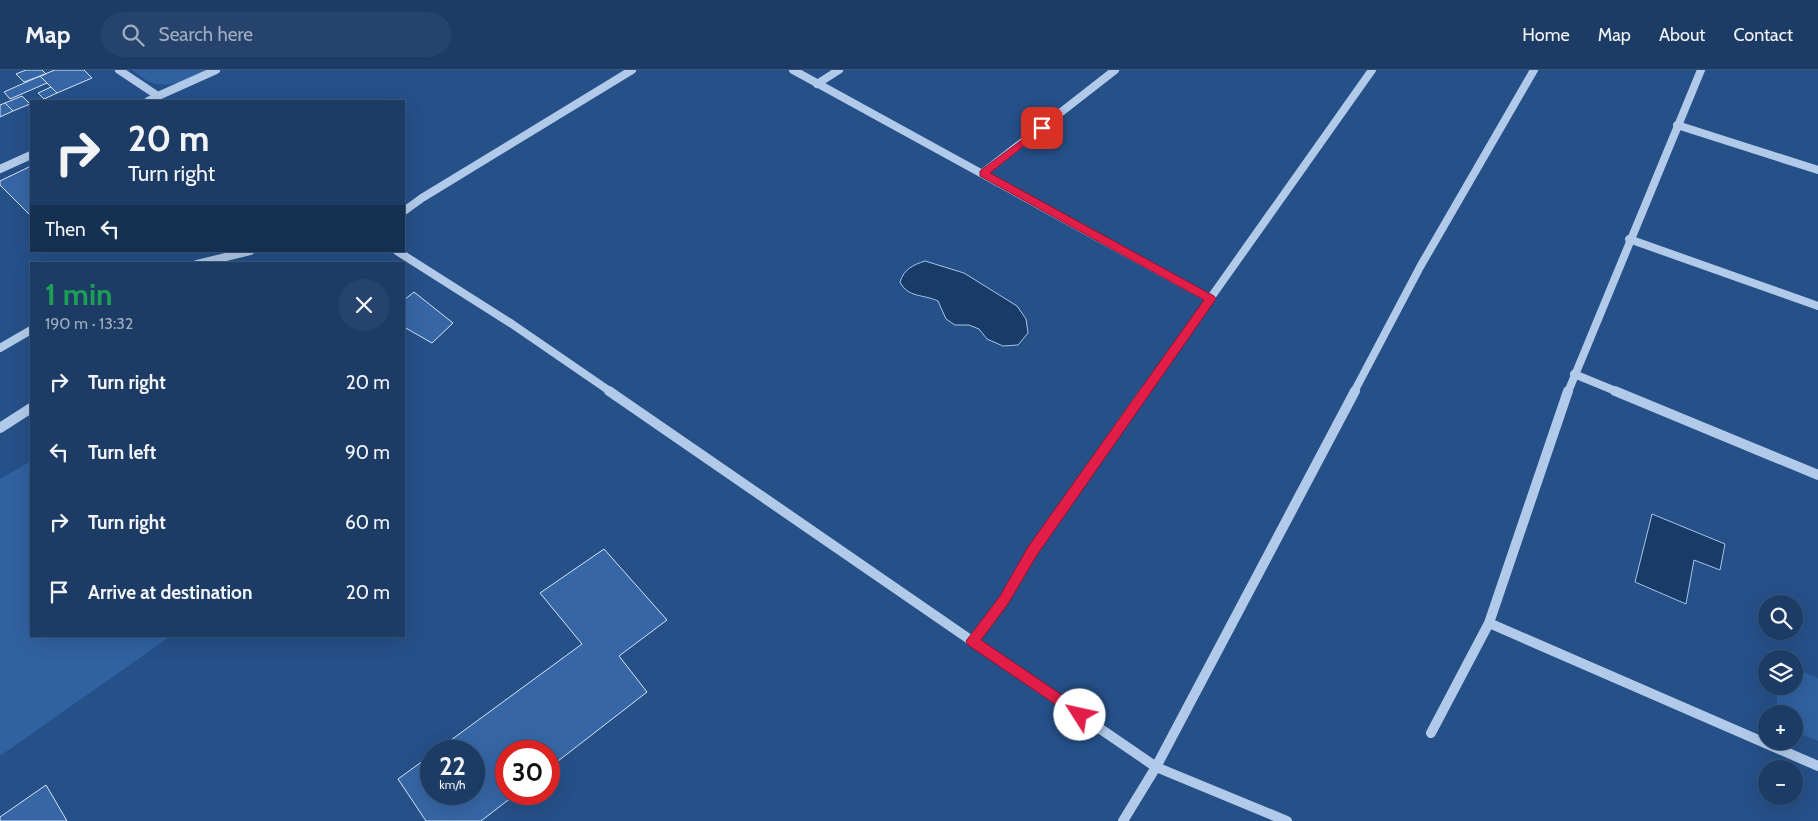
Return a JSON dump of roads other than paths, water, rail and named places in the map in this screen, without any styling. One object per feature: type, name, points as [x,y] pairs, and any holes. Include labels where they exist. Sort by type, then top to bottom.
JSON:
[{"type":"street","points":[[119,70],[158,96]]},
{"type":"street","points":[[150,100],[216,70]]},
{"type":"street","points":[[405,211],[422,198],[632,70]]},
{"type":"street","points":[[793,70],[1210,299]]},
{"type":"street","points":[[817,84],[839,70]]},
{"type":"street","points":[[983,174],[1115,70]]},
{"type":"street","points":[[972,641],[1004,600],[1032,551],[1372,70]]},
{"type":"street","points":[[1123,821],[1156,767],[1420,267],[1534,70]]},
{"type":"street","points":[[1431,733],[1488,623],[1574,374],[1701,70]]},
{"type":"street","points":[[1678,125],[1818,170]]},
{"type":"street","points":[[0,169],[30,155]]},
{"type":"street","points":[[1629,239],[1818,306]]},
{"type":"street","points":[[203,262],[246,252]]},
{"type":"street","points":[[399,252],[512,324],[1156,767],[1287,821]]},
{"type":"street","points":[[0,348],[30,331]]},
{"type":"street","points":[[1574,374],[1818,475]]},
{"type":"street","points":[[0,428],[30,409]]},
{"type":"street","points":[[1488,623],[1818,766]]}]
